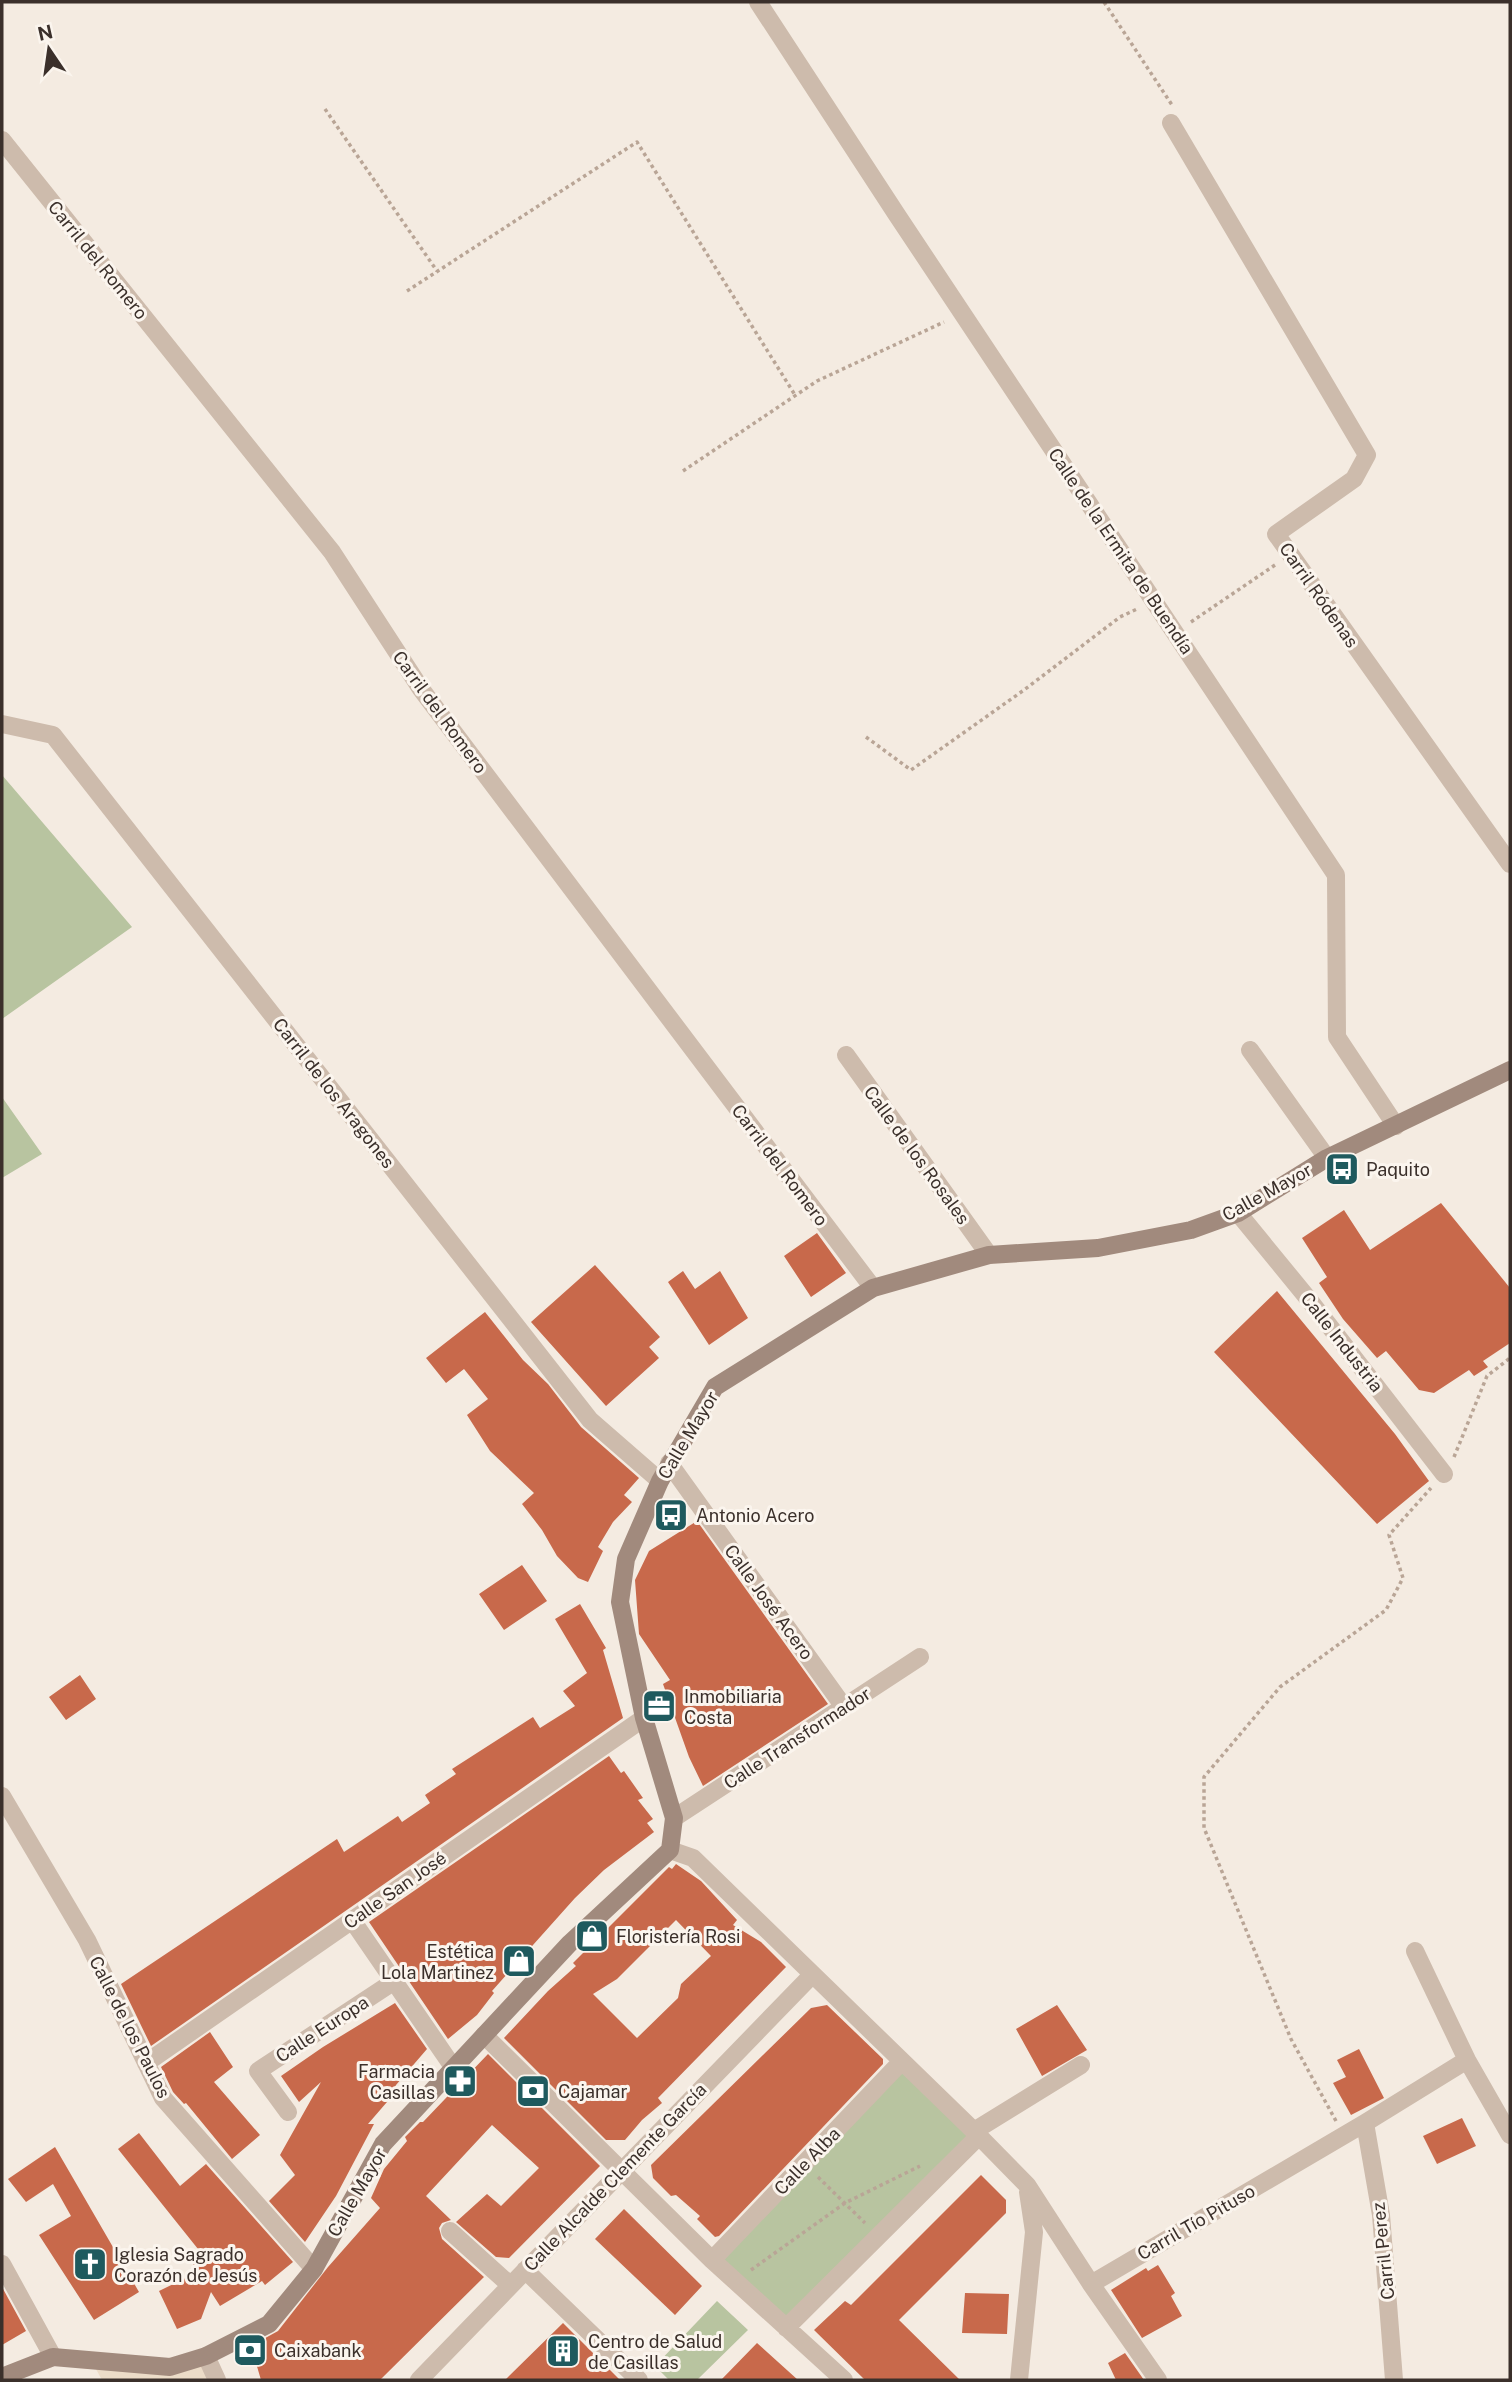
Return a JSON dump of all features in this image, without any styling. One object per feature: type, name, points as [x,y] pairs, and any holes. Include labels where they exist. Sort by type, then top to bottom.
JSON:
[{"type":"street","name":"Calle de la Ermita de Buendía","points":[[758,2],[1336,876],[1337,1037],[1396,1126]]},
{"type":"street","name":"Carril Ródenas","points":[[1171,123],[1367,455],[1354,479],[1276,534],[1510,864]]},
{"type":"street","name":"Carril del Romero","points":[[2,140],[332,552],[421,689],[873,1288]]},
{"type":"street","name":"Carril de los Aragones","points":[[2,724],[53,735],[590,1420],[660,1481]]},
{"type":"street","points":[[1250,1049],[1327,1158]]},
{"type":"street","name":"Calle de los Rosales","points":[[846,1055],[989,1255]]},
{"type":"street","name":"Calle Mayor","points":[[53,2357],[170,2367],[206,2356],[269,2324],[314,2269],[383,2144],[570,1943],[670,1850],[674,1818],[644,1718],[620,1602],[626,1559],[660,1481],[715,1387],[873,1288],[989,1255],[1098,1248],[1191,1230],[1237,1213],[1327,1158],[1510,1070]]},
{"type":"street","name":"Calle Industria","points":[[1237,1213],[1310,1301],[1444,1474]]},
{"type":"street","name":"Calle José Acero","points":[[669,1463],[844,1707]]},
{"type":"street","name":"Calle Transformador","points":[[674,1818],[920,1657]]},
{"type":"street","name":"Calle San José","points":[[146,2063],[644,1718]]},
{"type":"street","name":"Calle de los Paulos","points":[[2,1796],[87,1940],[163,2098],[314,2269]]},
{"type":"street","points":[[670,1850],[693,1858],[1027,2185],[1158,2380]]},
{"type":"street","points":[[352,1920],[453,2067]]},
{"type":"street","points":[[1415,1951],[1467,2060],[1510,2135]]},
{"type":"street","name":"Calle Alcalde Clemente García","points":[[419,2380],[812,1975]]},
{"type":"street","name":"Calle Europa","points":[[288,2112],[258,2071],[393,1982]]},
{"type":"street","points":[[484,2035],[712,2260],[844,2380]]},
{"type":"street","name":"Carril Tío Pituso","points":[[1091,2284],[1467,2060]]},
{"type":"street","name":"Calle Alba","points":[[712,2260],[902,2061]]},
{"type":"street","points":[[786,2328],[976,2134],[1081,2065]]},
{"type":"street","name":"Carril Perez","points":[[1365,2123],[1381,2215],[1394,2380]]},
{"type":"street","points":[[1019,2380],[1034,2232],[1027,2185]]},
{"type":"street","points":[[450,2231],[510,2286]]},
{"type":"street","points":[[2,2264],[53,2357],[2,2377]]},
{"type":"street","points":[[525,2270],[639,2380]]},
{"type":"street","points":[[206,2356],[217,2380]]},
{"type":"path","points":[[1104,2],[1175,110],[1171,123]]},
{"type":"path","points":[[325,109],[437,271]]},
{"type":"path","points":[[407,291],[637,142],[795,395]]},
{"type":"path","points":[[682,471],[817,381],[963,313]]},
{"type":"path","points":[[1175,633],[1291,554]]},
{"type":"path","points":[[866,737],[911,771],[1120,617],[1154,601]]},
{"type":"path","points":[[1344,2135],[1291,2039],[1204,1828],[1204,1777],[1280,1688],[1386,1610],[1403,1578],[1390,1535],[1451,1467],[1487,1376],[1510,1358]]},
{"type":"path","points":[[735,2281],[845,2203],[930,2161]]},
{"type":"path","points":[[805,2163],[878,2236]]},
{"type":"green space","points":[[2,775],[132,927],[2,1019]]},
{"type":"green space","points":[[2,1097],[42,1154],[2,1178]]},
{"type":"green space","points":[[902,2063],[976,2137],[786,2327],[714,2261]]},
{"type":"green space","points":[[717,2301],[748,2330],[697,2380],[669,2380],[655,2366]]},
{"type":"shaded area","points":[[206,2356],[217,2380],[102,2380],[91,2360],[170,2367]]},
{"type":"building","points":[[1441,1203],[1510,1288],[1510,1343],[1483,1361],[1488,1367],[1474,1376],[1469,1370],[1434,1393],[1419,1390],[1386,1351],[1377,1358],[1343,1319],[1319,1283],[1327,1277],[1302,1238],[1344,1210],[1370,1250]]},
{"type":"building","points":[[817,1233],[846,1273],[811,1297],[784,1256]]},
{"type":"building","points":[[595,1265],[660,1337],[649,1347],[659,1358],[606,1406],[531,1322]]},
{"type":"building","points":[[683,1271],[695,1289],[720,1271],[748,1318],[709,1345],[668,1282]]},
{"type":"building","points":[[1277,1291],[1395,1434],[1429,1481],[1377,1524],[1214,1352]]},
{"type":"building","points":[[485,1312],[523,1360],[548,1384],[581,1427],[639,1478],[624,1495],[632,1502],[613,1522],[598,1547],[603,1551],[588,1582],[578,1578],[557,1556],[522,1504],[534,1493],[490,1451],[467,1415],[488,1399],[464,1369],[446,1383],[426,1358]]},
{"type":"building","points":[[697,1521],[828,1704],[703,1786],[689,1757],[663,1684],[670,1680],[639,1634],[635,1580],[649,1551]]},
{"type":"building","points":[[522,1565],[547,1601],[504,1630],[479,1594]]},
{"type":"building","points":[[580,1604],[606,1648],[603,1650],[623,1718],[151,2046],[121,1984],[337,1839],[344,1852],[398,1816],[402,1822],[430,1803],[425,1795],[456,1774],[452,1769],[533,1717],[540,1728],[575,1706],[563,1691],[587,1673],[555,1619]]},
{"type":"building","points":[[80,1675],[96,1699],[66,1720],[49,1697]]},
{"type":"building","points":[[609,1756],[621,1773],[624,1771],[643,1798],[638,1800],[653,1819],[647,1823],[654,1832],[604,1870],[575,1898],[492,1991],[494,1993],[477,2015],[448,2039],[369,1922]]},
{"type":"building","points":[[676,1864],[701,1881],[737,1920],[733,1925],[761,1942],[786,1967],[658,2098],[662,2103],[642,2120],[625,2140],[606,2140],[504,2038],[548,1991],[576,1966],[573,1963],[669,1867],[672,1869]],"holes":[[[676,1920],[711,1956],[681,1984],[678,1998],[637,2038],[593,1994],[617,1979]]]},
{"type":"building","points":[[395,2003],[427,2049],[396,2085],[387,2102],[368,2124],[374,2124],[336,2196],[305,2242],[269,2201],[295,2175],[280,2155],[321,2082],[299,2102],[281,2076]]},
{"type":"building","points":[[827,2005],[883,2059],[883,2064],[719,2236],[715,2237],[697,2219],[700,2216],[676,2195],[671,2196],[653,2178],[651,2165],[811,2008]]},
{"type":"building","points":[[1057,2005],[1087,2050],[1042,2076],[1016,2029]]},
{"type":"building","points":[[210,2032],[233,2067],[214,2082],[260,2135],[232,2159],[186,2103],[173,2092],[161,2067]]},
{"type":"building","points":[[1359,2049],[1384,2098],[1351,2115],[1333,2083],[1346,2077],[1337,2060]]},
{"type":"building","points":[[488,2054],[600,2166],[509,2258],[496,2257],[456,2222],[487,2194],[501,2206],[539,2168],[492,2125],[426,2196],[451,2220],[442,2223],[439,2228],[442,2239],[484,2277],[380,2380],[261,2380],[251,2346],[278,2331],[328,2267],[380,2208],[371,2198],[384,2169],[407,2141],[405,2137],[423,2122]]},
{"type":"building","points":[[1462,2118],[1476,2146],[1437,2164],[1423,2136]]},
{"type":"building","points":[[139,2133],[180,2186],[206,2164],[293,2262],[265,2285],[262,2281],[220,2306],[211,2292],[201,2319],[177,2329],[159,2291],[198,2272],[191,2260],[202,2254],[118,2149]]},
{"type":"building","name":"Iglesia Sagrado Corazón de Jesús","points":[[55,2147],[139,2292],[94,2320],[39,2235],[71,2216],[53,2184],[26,2202],[8,2179]]},
{"type":"building","points":[[981,2175],[1006,2200],[1006,2213],[899,2320],[960,2380],[865,2380],[814,2330],[845,2301],[851,2305]]},
{"type":"building","points":[[624,2209],[702,2286],[675,2315],[595,2239]]},
{"type":"building","points":[[1158,2265],[1175,2293],[1171,2296],[1182,2316],[1142,2338],[1111,2290],[1146,2268],[1148,2271]]},
{"type":"building","points":[[2,2287],[26,2331],[2,2345]]},
{"type":"building","points":[[965,2293],[1009,2294],[1007,2334],[962,2333]]},
{"type":"building","name":"Centro de Salud de Casillas","points":[[563,2323],[620,2380],[505,2380]]},
{"type":"building","points":[[757,2343],[798,2380],[721,2380]]},
{"type":"building","points":[[1125,2353],[1144,2380],[1116,2380],[1108,2363]]},
{"type":"place","name":"Paquito","points":[[1342,1169]]},
{"type":"place","name":"Antonio Acero","points":[[671,1515]]},
{"type":"place","name":"Inmobiliaria Costa","points":[[659,1706]]},
{"type":"place","name":"Floristería Rosi","points":[[592,1936]]},
{"type":"place","name":"Estética Lola Martinez","points":[[519,1961]]},
{"type":"place","name":"Farmacia Casillas","points":[[460,2081]]},
{"type":"place","name":"Cajamar","points":[[533,2091]]},
{"type":"place","name":"Iglesia Sagrado Corazón de Jesús","points":[[90,2264]]},
{"type":"place","name":"Caixabank","points":[[250,2350]]},
{"type":"place","name":"Centro de Salud de Casillas","points":[[563,2351]]}]
